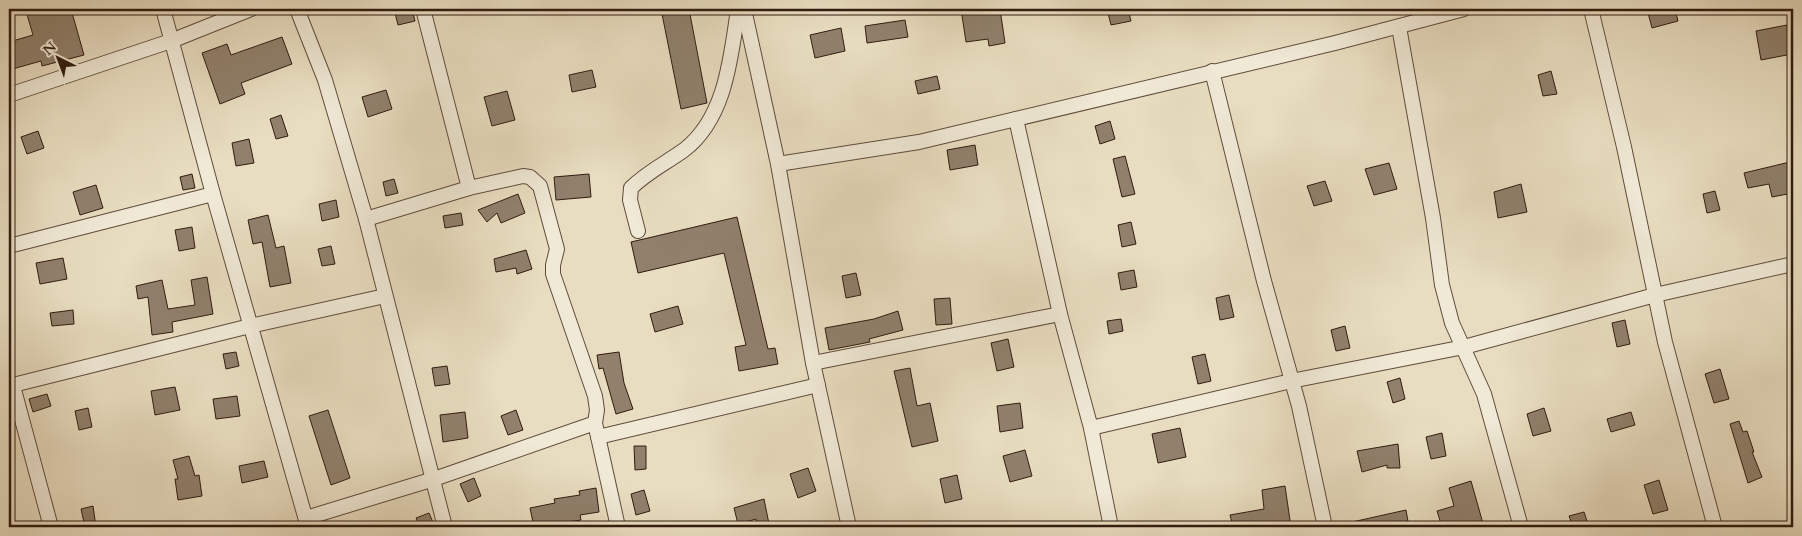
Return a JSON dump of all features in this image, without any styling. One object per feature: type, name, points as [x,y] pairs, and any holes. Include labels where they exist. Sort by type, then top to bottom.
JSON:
[{"type":"street","points":[[163,9],[213,194],[307,523],[434,479],[597,430],[818,385]]},
{"type":"street","points":[[9,94],[171,41],[251,9]]},
{"type":"street","points":[[297,9],[325,80],[366,219],[445,527]]},
{"type":"street","points":[[423,9],[469,188]]},
{"type":"street","points":[[638,231],[630,200],[631,188],[652,170],[685,149],[704,130],[729,70],[738,9]]},
{"type":"street","points":[[744,9],[778,164],[813,363],[849,527]]},
{"type":"street","points":[[778,164],[919,142],[1400,27],[1464,9]]},
{"type":"street","points":[[1591,9],[1626,156],[1665,342],[1715,527]]},
{"type":"street","points":[[1400,27],[1434,218],[1442,285],[1452,323],[1484,394],[1521,527]]},
{"type":"street","points":[[1212,71],[1308,443],[1325,527]]},
{"type":"street","points":[[1016,119],[1060,314],[1091,428],[1111,527]]},
{"type":"street","points":[[366,219],[469,188],[523,176],[530,177],[540,186],[557,249],[553,274],[595,396],[597,430],[618,527]]},
{"type":"street","points":[[9,246],[213,194]]},
{"type":"street","points":[[1091,428],[1291,381],[1464,347],[1655,295],[1793,264]]},
{"type":"street","points":[[51,527],[11,386],[250,326],[385,296]]},
{"type":"street","points":[[813,363],[1060,314]]},
{"type":"building","points":[[35,9],[71,9],[84,55],[42,66],[41,61],[9,70],[9,42],[33,35],[26,11]]},
{"type":"building","points":[[394,9],[412,9],[415,21],[398,25]]},
{"type":"building","points":[[661,9],[689,9],[707,103],[681,109]]},
{"type":"building","points":[[961,9],[1000,9],[1005,43],[989,46],[988,39],[966,42]]},
{"type":"building","points":[[1107,9],[1128,9],[1131,21],[1111,25]]},
{"type":"building","points":[[1647,9],[1675,9],[1678,21],[1652,28]]},
{"type":"building","points":[[905,20],[908,37],[867,43],[865,26]]},
{"type":"building","points":[[1787,25],[1792,54],[1761,60],[1756,31]]},
{"type":"building","points":[[841,28],[845,51],[815,58],[810,35]]},
{"type":"building","points":[[282,37],[292,64],[241,83],[245,94],[220,104],[202,53],[227,44],[231,55]]},
{"type":"building","points":[[592,70],[596,87],[572,92],[569,75]]},
{"type":"building","points":[[1551,71],[1557,94],[1543,96],[1538,75]]},
{"type":"building","points":[[937,76],[940,89],[918,94],[915,81]]},
{"type":"building","points":[[386,90],[392,109],[368,117],[362,97]]},
{"type":"building","points":[[507,91],[515,120],[492,126],[484,97]]},
{"type":"building","points":[[281,115],[288,136],[276,139],[270,119]]},
{"type":"building","points":[[1110,121],[1115,139],[1100,144],[1095,126]]},
{"type":"building","points":[[38,131],[44,148],[27,154],[21,137]]},
{"type":"building","points":[[249,139],[254,163],[236,166],[232,143]]},
{"type":"building","points":[[975,145],[978,165],[950,170],[947,150]]},
{"type":"building","points":[[1125,156],[1135,194],[1122,197],[1113,159]]},
{"type":"building","points":[[1790,162],[1793,193],[1772,197],[1769,184],[1748,188],[1744,173]]},
{"type":"building","points":[[1389,163],[1397,189],[1374,195],[1365,169]]},
{"type":"building","points":[[192,174],[195,188],[183,190],[180,177]]},
{"type":"building","points":[[589,174],[591,197],[556,200],[554,177]]},
{"type":"building","points":[[394,179],[398,193],[386,196],[383,182]]},
{"type":"building","points":[[1325,181],[1332,201],[1314,206],[1307,186]]},
{"type":"building","points":[[1521,184],[1527,212],[1498,218],[1494,192]]},
{"type":"building","points":[[96,185],[103,208],[80,215],[73,192]]},
{"type":"building","points":[[1715,191],[1720,210],[1707,213],[1703,194]]},
{"type":"building","points":[[518,194],[525,213],[501,223],[497,213],[487,222],[478,210]]},
{"type":"building","points":[[336,200],[339,217],[322,221],[319,204]]},
{"type":"building","points":[[461,213],[463,225],[445,228],[443,216]]},
{"type":"building","points":[[268,215],[276,248],[284,246],[291,283],[270,287],[262,242],[253,244],[248,220]]},
{"type":"building","points":[[737,217],[768,349],[775,348],[778,364],[739,371],[735,347],[746,345],[724,253],[638,273],[631,242]]},
{"type":"building","points":[[1131,222],[1136,244],[1122,247],[1118,225]]},
{"type":"building","points":[[192,227],[195,248],[179,251],[175,230]]},
{"type":"building","points":[[331,246],[335,264],[322,266],[318,249]]},
{"type":"building","points":[[526,250],[532,269],[517,274],[516,268],[496,272],[494,259]]},
{"type":"building","points":[[63,258],[67,279],[40,284],[36,263]]},
{"type":"building","points":[[1134,270],[1137,287],[1121,290],[1118,273]]},
{"type":"building","points":[[856,273],[861,295],[846,298],[842,276]]},
{"type":"building","points":[[207,277],[213,314],[172,322],[173,332],[152,335],[148,297],[138,299],[136,286],[162,280],[168,309],[195,305],[191,280]]},
{"type":"building","points":[[1229,295],[1234,317],[1220,320],[1216,298]]},
{"type":"building","points":[[950,298],[952,324],[936,325],[934,299]]},
{"type":"building","points":[[678,306],[683,324],[655,332],[650,314]]},
{"type":"building","points":[[73,310],[74,324],[52,326],[50,313]]},
{"type":"building","points":[[898,311],[903,330],[869,339],[870,342],[829,350],[825,328],[874,319]]},
{"type":"building","points":[[1121,319],[1123,331],[1109,334],[1107,321]]},
{"type":"building","points":[[1625,320],[1630,344],[1617,347],[1612,323]]},
{"type":"building","points":[[1345,326],[1350,348],[1336,351],[1331,330]]},
{"type":"building","points":[[1008,339],[1014,367],[997,371],[991,343]]},
{"type":"building","points":[[236,352],[239,366],[226,369],[223,354]]},
{"type":"building","points":[[619,352],[624,383],[633,409],[616,414],[603,368],[599,369],[597,355]]},
{"type":"building","points":[[1205,354],[1211,381],[1198,384],[1192,357]]},
{"type":"building","points":[[447,366],[450,384],[435,386],[432,368]]},
{"type":"building","points":[[910,368],[917,406],[930,403],[938,441],[912,447],[894,371]]},
{"type":"building","points":[[1720,369],[1729,399],[1714,403],[1705,374]]},
{"type":"building","points":[[1400,378],[1405,399],[1393,403],[1387,382]]},
{"type":"building","points":[[175,387],[180,410],[155,415],[151,391]]},
{"type":"building","points":[[47,394],[51,406],[33,412],[29,399]]},
{"type":"building","points":[[237,396],[240,416],[216,419],[213,399]]},
{"type":"building","points":[[1020,403],[1023,428],[1000,432],[997,406]]},
{"type":"building","points":[[88,408],[92,427],[79,430],[75,411]]},
{"type":"building","points":[[1544,408],[1551,431],[1533,436],[1527,414]]},
{"type":"building","points":[[328,410],[350,478],[331,485],[309,416]]},
{"type":"building","points":[[516,410],[523,430],[508,435],[501,416]]},
{"type":"building","points":[[465,412],[468,438],[443,442],[440,415]]},
{"type":"building","points":[[1631,412],[1635,425],[1611,432],[1607,419]]},
{"type":"building","points":[[1739,421],[1743,432],[1747,431],[1754,452],[1752,452],[1762,477],[1748,483],[1730,424]]},
{"type":"building","points":[[1180,428],[1186,457],[1158,463],[1152,434]]},
{"type":"building","points":[[1442,433],[1446,456],[1431,459],[1426,437]]},
{"type":"building","points":[[1398,444],[1400,468],[1387,468],[1387,465],[1362,472],[1357,451]]},
{"type":"building","points":[[634,446],[646,446],[646,469],[635,470]]},
{"type":"building","points":[[1025,450],[1032,476],[1010,482],[1003,456]]},
{"type":"building","points":[[189,456],[195,476],[199,475],[202,496],[178,500],[175,479],[178,479],[173,460]]},
{"type":"building","points":[[264,461],[268,477],[242,483],[239,466]]},
{"type":"building","points":[[808,468],[816,491],[798,498],[790,474]]},
{"type":"building","points":[[957,475],[962,499],[945,503],[940,479]]},
{"type":"building","points":[[474,478],[481,496],[468,502],[460,484]]},
{"type":"building","points":[[1659,480],[1668,510],[1653,514],[1644,485]]},
{"type":"building","points":[[1471,481],[1484,527],[1442,527],[1437,511],[1454,506],[1449,488]]},
{"type":"building","points":[[1285,486],[1291,527],[1233,527],[1230,515],[1264,509],[1262,490]]},
{"type":"building","points":[[596,488],[599,512],[580,515],[581,520],[548,525],[549,527],[534,527],[530,508],[555,503],[554,499],[580,495],[579,491]]},
{"type":"building","points":[[644,490],[650,511],[636,515],[631,494]]},
{"type":"building","points":[[764,499],[769,524],[758,526],[756,519],[738,524],[734,508]]},
{"type":"building","points":[[93,506],[96,527],[85,527],[81,509]]},
{"type":"building","points":[[1406,510],[1409,527],[1352,527],[1352,522]]},
{"type":"building","points":[[1584,512],[1589,527],[1573,527],[1569,516]]},
{"type":"building","points":[[429,513],[435,527],[420,527],[416,518]]}]
